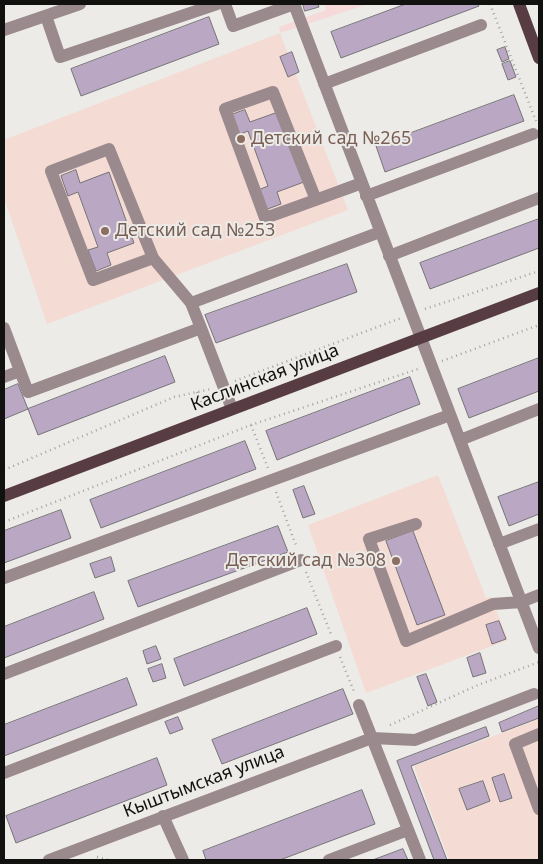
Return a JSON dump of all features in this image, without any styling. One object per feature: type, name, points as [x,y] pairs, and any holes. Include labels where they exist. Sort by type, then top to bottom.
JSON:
[{"type":"main road","points":[[519,4],[539,58]]},
{"type":"main road","name":"Каслинская улица","points":[[4,496],[539,293]]},
{"type":"street","points":[[4,30],[80,4]]},
{"type":"street","points":[[46,16],[60,56],[217,4]]},
{"type":"street","points":[[225,4],[233,26],[294,4],[539,648]]},
{"type":"street","points":[[324,84],[481,25]]},
{"type":"street","points":[[316,200],[273,92],[224,109],[265,218],[316,200],[362,183]]},
{"type":"street","points":[[366,196],[536,131]]},
{"type":"street","points":[[152,258],[93,280],[51,171],[109,149],[152,258],[191,303],[232,410]]},
{"type":"street","points":[[389,256],[539,198]]},
{"type":"street","points":[[191,303],[380,232]]},
{"type":"street","points":[[4,328],[28,392],[200,328]]},
{"type":"street","points":[[4,377],[20,371]]},
{"type":"street","points":[[460,440],[539,409]]},
{"type":"street","points":[[4,578],[450,415]]},
{"type":"street","points":[[416,524],[368,539],[406,641],[494,604],[521,602],[539,595]]},
{"type":"street","points":[[499,544],[539,529]]},
{"type":"street","points":[[4,674],[301,560]]},
{"type":"street","points":[[4,774],[336,646]]},
{"type":"street","points":[[371,736],[415,740],[534,694]]},
{"type":"street","points":[[359,705],[420,860]]},
{"type":"street","points":[[539,734],[515,744],[539,808]]},
{"type":"street","name":"Кыштымская улица","points":[[49,860],[371,736]]},
{"type":"street","points":[[163,816],[183,860]]},
{"type":"street","points":[[329,860],[408,830]]},
{"type":"path","points":[[490,4],[536,131]]},
{"type":"path","points":[[4,470],[174,397],[223,386],[411,314],[539,271]]},
{"type":"path","points":[[4,522],[251,425],[431,365],[539,325]]},
{"type":"path","points":[[371,736],[478,685],[539,661]]},
{"type":"shaded area","points":[[324,4],[368,4],[280,33],[279,27],[326,10]]},
{"type":"shaded area","points":[[280,33],[348,210],[47,324],[4,198],[4,140]]},
{"type":"shaded area","name":"Детский сад №308","points":[[438,475],[486,598],[491,597],[508,640],[366,693],[308,525]]},
{"type":"shaded area","points":[[539,719],[539,860],[449,860],[414,766]]},
{"type":"building","points":[[303,4],[318,4],[319,7],[305,11]]},
{"type":"building","points":[[406,4],[478,4],[479,6],[341,58],[331,32]]},
{"type":"building","points":[[209,17],[219,44],[81,96],[71,69]]},
{"type":"building","points":[[505,47],[509,59],[502,62],[497,50]]},
{"type":"building","points":[[292,52],[299,72],[288,77],[280,57]]},
{"type":"building","points":[[510,61],[516,77],[508,80],[502,64]]},
{"type":"building","points":[[514,95],[524,121],[385,172],[376,146]]},
{"type":"building","points":[[245,110],[250,122],[278,112],[304,182],[277,192],[281,204],[265,210],[258,190],[268,186],[248,131],[238,135],[231,115]]},
{"type":"building","points":[[76,170],[80,183],[109,172],[134,243],[107,253],[111,265],[96,271],[88,250],[98,247],[78,192],[68,196],[61,176]]},
{"type":"building","points":[[539,219],[539,248],[430,289],[420,263]]},
{"type":"building","points":[[347,264],[357,292],[216,343],[205,315]]},
{"type":"building","points":[[165,356],[175,382],[38,435],[28,409]]},
{"type":"building","points":[[539,358],[539,391],[469,418],[458,389]]},
{"type":"building","points":[[410,377],[420,404],[277,460],[266,431]]},
{"type":"building","points":[[18,384],[28,409],[4,419],[4,390]]},
{"type":"building","points":[[245,441],[256,469],[101,528],[90,500]]},
{"type":"building","points":[[539,482],[539,514],[509,526],[498,497]]},
{"type":"building","points":[[304,486],[315,514],[303,518],[293,490]]},
{"type":"building","points":[[61,510],[71,538],[4,563],[4,531]]},
{"type":"building","points":[[278,526],[288,552],[138,607],[128,581]]},
{"type":"building","points":[[413,531],[445,615],[417,625],[386,541]]},
{"type":"building","points":[[111,557],[115,571],[95,578],[90,564]]},
{"type":"building","points":[[94,592],[104,619],[4,658],[4,627]]},
{"type":"building","points":[[307,608],[317,634],[184,686],[174,659]]},
{"type":"building","points":[[499,621],[506,639],[492,644],[486,625]]},
{"type":"building","points":[[156,646],[161,659],[147,664],[143,651]]},
{"type":"building","points":[[480,653],[486,673],[473,677],[467,658]]},
{"type":"building","points":[[162,664],[166,678],[153,682],[148,669]]},
{"type":"building","points":[[426,674],[437,702],[428,706],[417,677]]},
{"type":"building","points":[[127,678],[137,705],[4,756],[4,725]]},
{"type":"building","points":[[343,689],[353,714],[222,764],[212,740]]},
{"type":"building","points":[[539,706],[539,718],[502,732],[499,723]]},
{"type":"building","points":[[178,717],[183,729],[170,734],[165,722]]},
{"type":"building","points":[[486,727],[489,736],[411,766],[447,860],[434,860],[397,761]]},
{"type":"building","points":[[157,758],[167,785],[16,843],[6,816]]},
{"type":"building","points":[[504,774],[512,798],[500,802],[492,778]]},
{"type":"building","points":[[483,781],[490,801],[467,810],[459,789]]},
{"type":"building","points":[[362,790],[375,824],[280,860],[206,860],[203,851]]},
{"type":"building","points":[[403,849],[408,860],[373,860]]},
{"type":"place","name":"Детский сад №265","points":[[241,139]]},
{"type":"place","name":"Детский сад №253","points":[[105,231]]},
{"type":"place","name":"Детский сад №308","points":[[396,561]]}]
